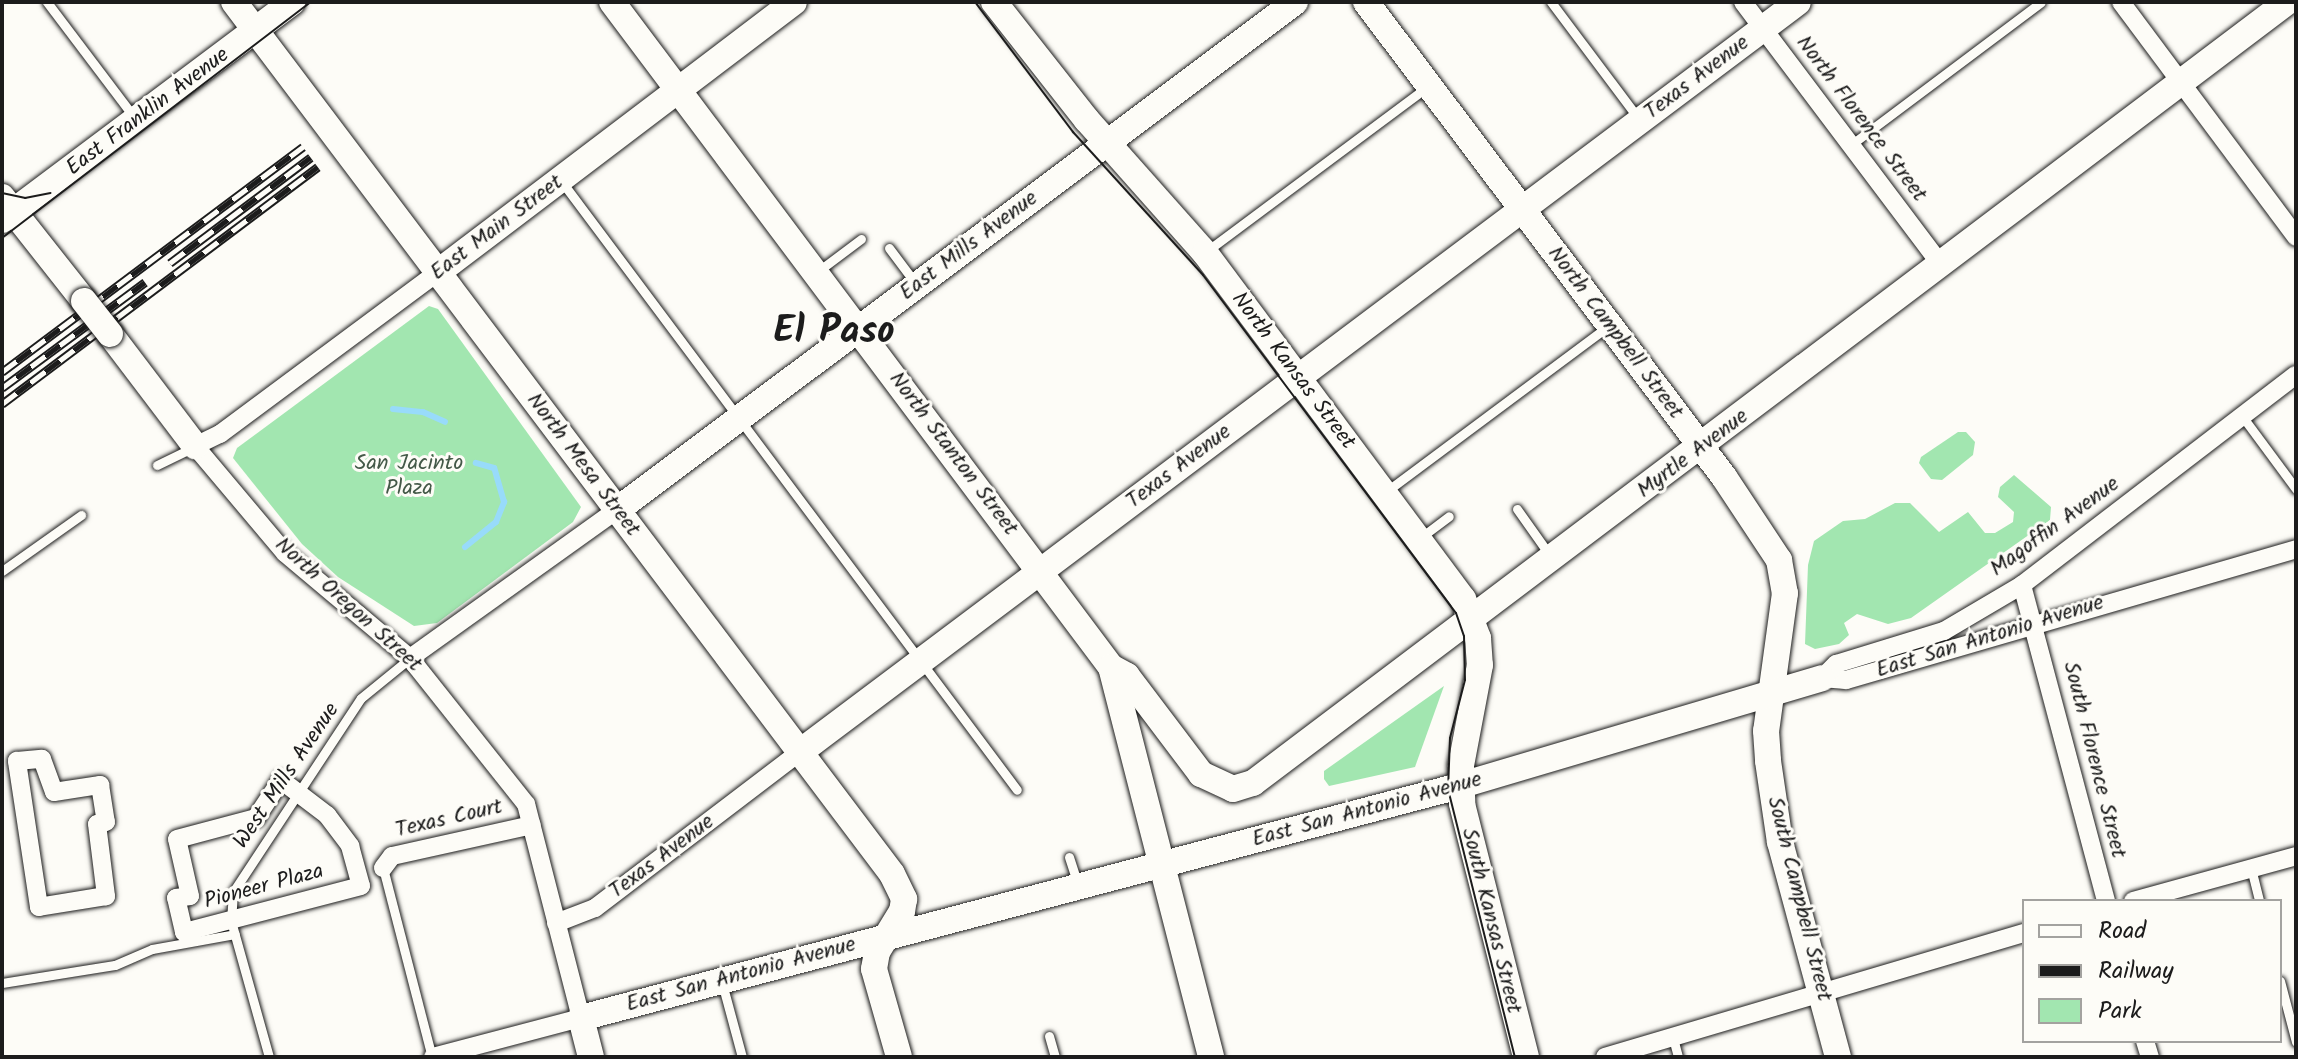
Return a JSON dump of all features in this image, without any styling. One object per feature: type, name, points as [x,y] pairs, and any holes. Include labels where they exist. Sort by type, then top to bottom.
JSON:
[{"type":"street","name":"North Mesa Street","points":[[234,2],[897,883],[903,903],[889,936],[877,952],[874,969],[899,1057]]},
{"type":"street","name":"East Franklin Avenue","points":[[6,210],[136,120],[292,2]]},
{"type":"street","name":"North Stanton Street","points":[[612,2],[1111,667],[1211,1057]]},
{"type":"street","name":"East Main Street","points":[[195,446],[220,434],[794,2]]},
{"type":"street","name":"North Kansas Street","points":[[994,2],[1108,143],[1205,253],[1419,539],[1472,616],[1480,665],[1460,785]]},
{"type":"street","name":"East Mills Avenue","points":[[410,658],[617,510],[1295,2]]},
{"type":"street","name":"North Campbell Street","points":[[1366,2],[1524,209],[1769,541],[1783,573],[1771,693]]},
{"type":"street","name":"North Florence Street","points":[[1743,2],[1941,265]]},
{"type":"street","name":"Texas Avenue","points":[[556,923],[595,908],[916,662],[1798,2]]},
{"type":"street","points":[[2121,2],[2296,237]]},
{"type":"street","name":"Myrtle Avenue","points":[[1111,667],[1127,676],[1201,774],[1233,789],[1253,783],[1472,616],[1553,560],[2287,2]]},
{"type":"street","name":"North Oregon Street","points":[[6,210],[84,301],[195,446],[285,553],[410,658],[522,796],[581,1018]]},
{"type":"street","name":"Magoffin Avenue","points":[[1822,678],[1836,664],[1944,631],[2022,585],[2296,375]]},
{"type":"street","name":"East San Antonio Avenue","points":[[432,1057],[1161,867],[1460,785],[1822,678],[1846,680],[2296,549]]},
{"type":"street","name":"South Florence Street","points":[[2022,585],[2035,624],[2105,899]]},
{"type":"street","name":"South Campbell Street","points":[[1771,693],[1766,731],[1778,828],[1838,1057]]},
{"type":"street","points":[[42,759],[54,792],[100,785],[106,822],[97,824],[106,896],[39,907],[17,761],[42,759]]},
{"type":"street","name":"Pioneer Plaza","points":[[281,780],[327,815],[350,846],[361,886],[233,928],[184,932],[176,898],[190,896],[177,839],[256,818],[281,780]]},
{"type":"street","name":"South Kansas Street","points":[[1460,785],[1526,1057]]},
{"type":"street","name":"Texas Court","points":[[383,868],[392,856],[532,825]]},
{"type":"street","points":[[2140,899],[2296,856]]},
{"type":"street","points":[[1605,1057],[2022,934]]},
{"type":"street","points":[[581,1018],[591,1057]]},
{"type":"lane","points":[[47,2],[136,120]]},
{"type":"lane","points":[[1551,2],[1640,121]]},
{"type":"lane","points":[[1852,144],[2041,2]]},
{"type":"lane","points":[[1205,253],[1429,86]]},
{"type":"lane","points":[[560,180],[916,662],[1017,790]]},
{"type":"lane","points":[[817,272],[861,239]]},
{"type":"lane","points":[[889,248],[917,285]]},
{"type":"lane","points":[[1384,493],[1609,326]]},
{"type":"lane","points":[[2242,416],[2296,489]]},
{"type":"lane","points":[[157,465],[195,446]]},
{"type":"lane","points":[[1517,509],[1553,560]]},
{"type":"lane","points":[[2,571],[81,515]]},
{"type":"lane","points":[[1419,539],[1449,516]]},
{"type":"lane","name":"West Mills Avenue","points":[[233,928],[233,892],[299,791],[361,698],[410,658]]},
{"type":"lane","points":[[1069,857],[1079,888]]},
{"type":"lane","points":[[383,868],[432,1057]]},
{"type":"lane","points":[[2251,868],[2259,899]]},
{"type":"lane","points":[[2,983],[115,965],[152,949],[233,928],[269,1057]]},
{"type":"lane","points":[[721,980],[742,1057]]},
{"type":"lane","points":[[2282,989],[2296,1042]]},
{"type":"lane","points":[[1049,1036],[1055,1057]]},
{"type":"lane","points":[[1673,1038],[1678,1057]]},
{"type":"green space","name":"San Jacinto Plaza","points":[[429,306],[438,309],[581,507],[573,522],[437,623],[414,626],[338,577],[302,544],[233,458],[237,448]]},
{"type":"green space","points":[[1958,432],[1966,432],[1975,442],[1973,455],[1942,480],[1931,479],[1919,463],[1921,457]]},
{"type":"green space","points":[[2014,475],[2051,507],[2050,520],[1911,618],[1888,624],[1857,614],[1844,623],[1849,635],[1839,644],[1815,649],[1805,644],[1808,565],[1814,541],[1843,521],[1865,519],[1895,503],[1910,503],[1939,532],[1968,512],[1985,533],[1995,533],[2013,522],[2014,512],[1998,497],[2000,487]]},
{"type":"green space","points":[[1444,686],[1415,767],[1329,786],[1324,779],[1324,771]]},
{"type":"waterway","points":[[393,409],[423,412],[445,422]]},
{"type":"waterway","points":[[465,547],[496,522],[504,502],[494,468],[476,463]]},
{"type":"tram line","points":[[2,238],[311,2]]},
{"type":"tram line","points":[[975,2],[1073,132],[1203,275],[1456,613],[1464,636],[1465,680],[1450,738],[1448,789],[1515,1057]]},
{"type":"tram line","points":[[2,193],[25,198],[51,193]]},
{"type":"railway","points":[[2,372],[303,147]]},
{"type":"railway","points":[[170,263],[311,157]]},
{"type":"railway","points":[[2,404],[318,167]]},
{"type":"railway","points":[[2,388],[145,282]]},
{"type":"district","name":"El Paso","points":[[834,333]]}]
